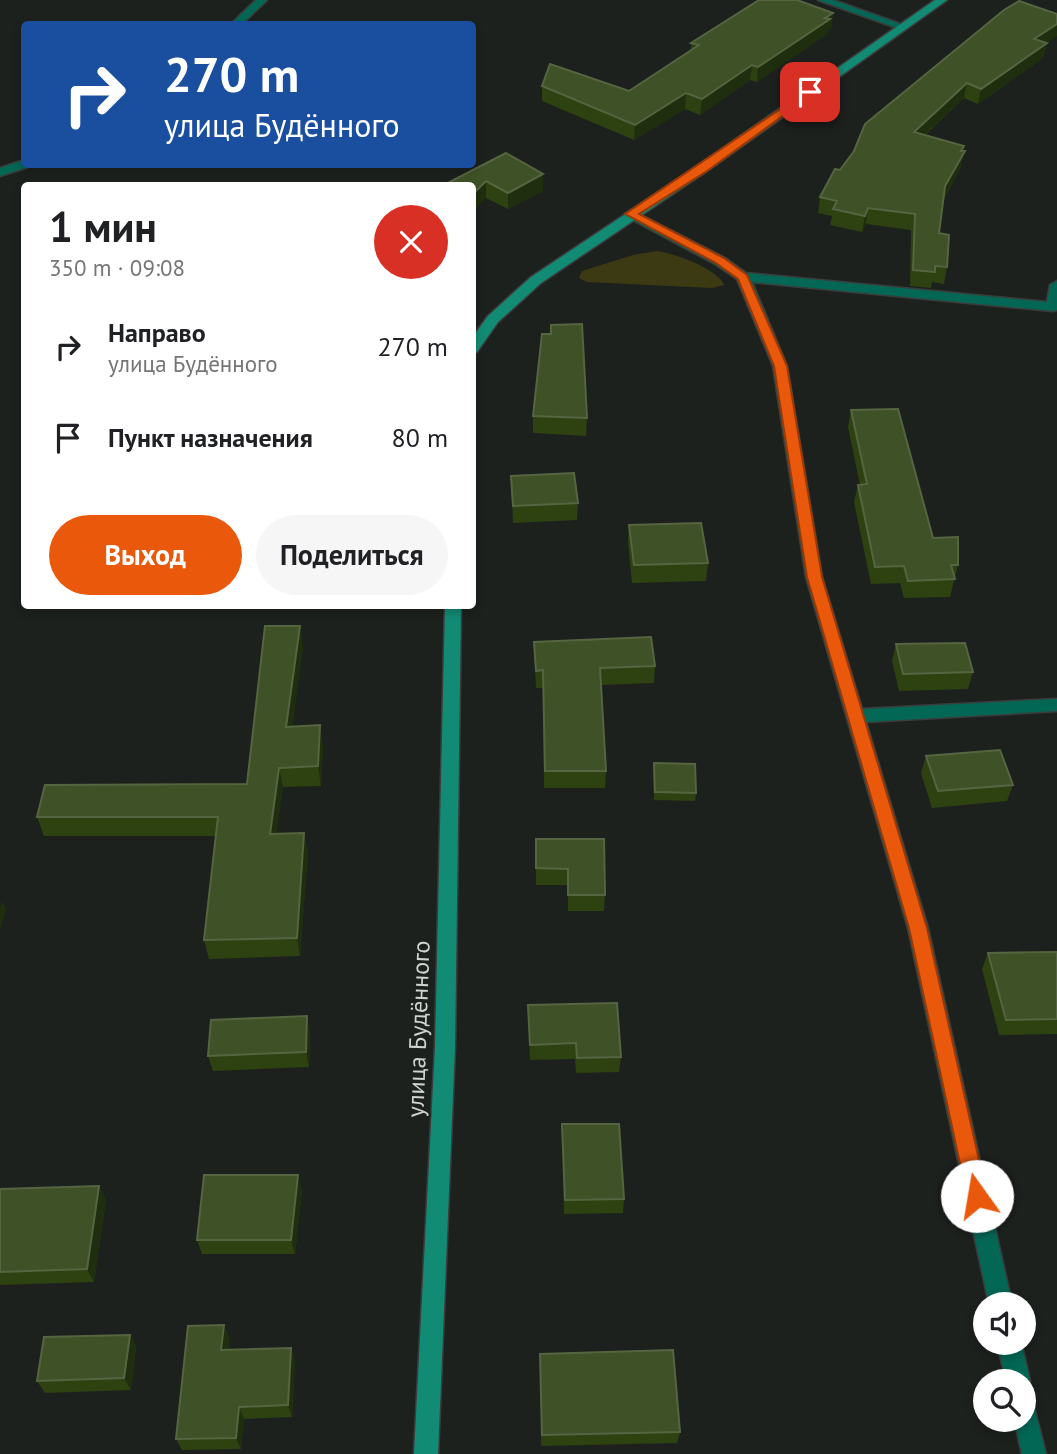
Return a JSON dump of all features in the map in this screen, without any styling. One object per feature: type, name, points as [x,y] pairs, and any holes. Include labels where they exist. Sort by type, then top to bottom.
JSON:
[{"type":"main road","points":[[476,343],[493,319],[536,280],[703,168],[901,26],[942,0]]},
{"type":"main road","name":"улица Будённого","points":[[426,1454],[445,1046],[453,609]]},
{"type":"street","points":[[239,21],[262,0]]},
{"type":"street","points":[[823,0],[901,26]]},
{"type":"street","points":[[0,172],[21,165]]},
{"type":"street","points":[[631,214],[720,261],[743,277],[1055,309],[1057,285]]},
{"type":"street","points":[[743,277],[780,366],[814,577],[918,928],[998,1292]]},
{"type":"street","points":[[855,716],[1057,705]]},
{"type":"street","points":[[1029,1432],[1034,1454]]},
{"type":"shaded area","points":[[657,251],[684,258],[705,268],[724,285],[712,288],[587,282],[579,278],[582,271],[633,255]]},
{"type":"building","points":[[759,0],[797,0],[833,13],[825,18],[830,19],[758,67],[752,65],[702,99],[686,93],[635,125],[542,86],[550,64],[629,91],[699,45],[691,43]]},
{"type":"building","points":[[1019,1],[1057,14],[1057,24],[1034,39],[1047,43],[981,89],[967,83],[914,132],[964,146],[961,151],[965,151],[945,186],[939,233],[949,235],[947,267],[935,266],[935,272],[913,270],[915,214],[868,208],[865,216],[833,209],[837,201],[820,197],[835,169],[840,170],[854,151],[865,124],[1004,10]]},
{"type":"building","points":[[506,153],[543,174],[508,193],[486,181],[476,191],[476,182],[450,182]]},
{"type":"building","points":[[582,324],[587,418],[533,416],[542,334],[551,334],[551,325]]},
{"type":"building","points":[[898,409],[933,538],[958,537],[958,565],[951,565],[955,579],[908,581],[904,566],[875,567],[858,485],[867,484],[851,410]]},
{"type":"building","points":[[574,473],[578,503],[513,506],[511,476]]},
{"type":"building","points":[[701,523],[708,563],[634,565],[629,525]]},
{"type":"building","points":[[265,626],[300,626],[286,727],[320,725],[318,766],[279,768],[270,834],[304,833],[297,938],[204,940],[218,817],[37,817],[45,785],[247,784]]},
{"type":"building","points":[[651,637],[655,666],[600,668],[606,771],[545,771],[543,670],[536,671],[534,642]]},
{"type":"building","points":[[965,643],[973,672],[903,674],[896,644]]},
{"type":"building","points":[[1000,750],[1013,785],[938,791],[926,756]]},
{"type":"building","points":[[654,763],[695,764],[696,793],[655,792]]},
{"type":"building","points":[[536,839],[604,839],[605,895],[568,895],[568,869],[536,868]]},
{"type":"building","points":[[1057,952],[1057,1019],[1006,1020],[988,953]]},
{"type":"building","points":[[617,1003],[621,1057],[577,1058],[576,1043],[530,1045],[528,1005]]},
{"type":"building","points":[[307,1016],[306,1052],[208,1056],[211,1020]]},
{"type":"building","points":[[562,1124],[619,1124],[624,1199],[565,1200]]},
{"type":"building","points":[[204,1175],[298,1175],[291,1240],[197,1240]]},
{"type":"building","points":[[99,1186],[87,1269],[0,1272],[0,1189]]},
{"type":"building","points":[[224,1325],[221,1350],[291,1348],[288,1405],[239,1407],[236,1438],[176,1439],[188,1326]]},
{"type":"building","points":[[130,1335],[124,1378],[37,1381],[44,1337]]},
{"type":"building","points":[[673,1350],[680,1432],[542,1435],[540,1354]]},
{"type":"route","points":[[810,92],[703,168],[631,214],[720,261],[743,277],[780,366],[814,577],[918,928],[977,1196]]}]
